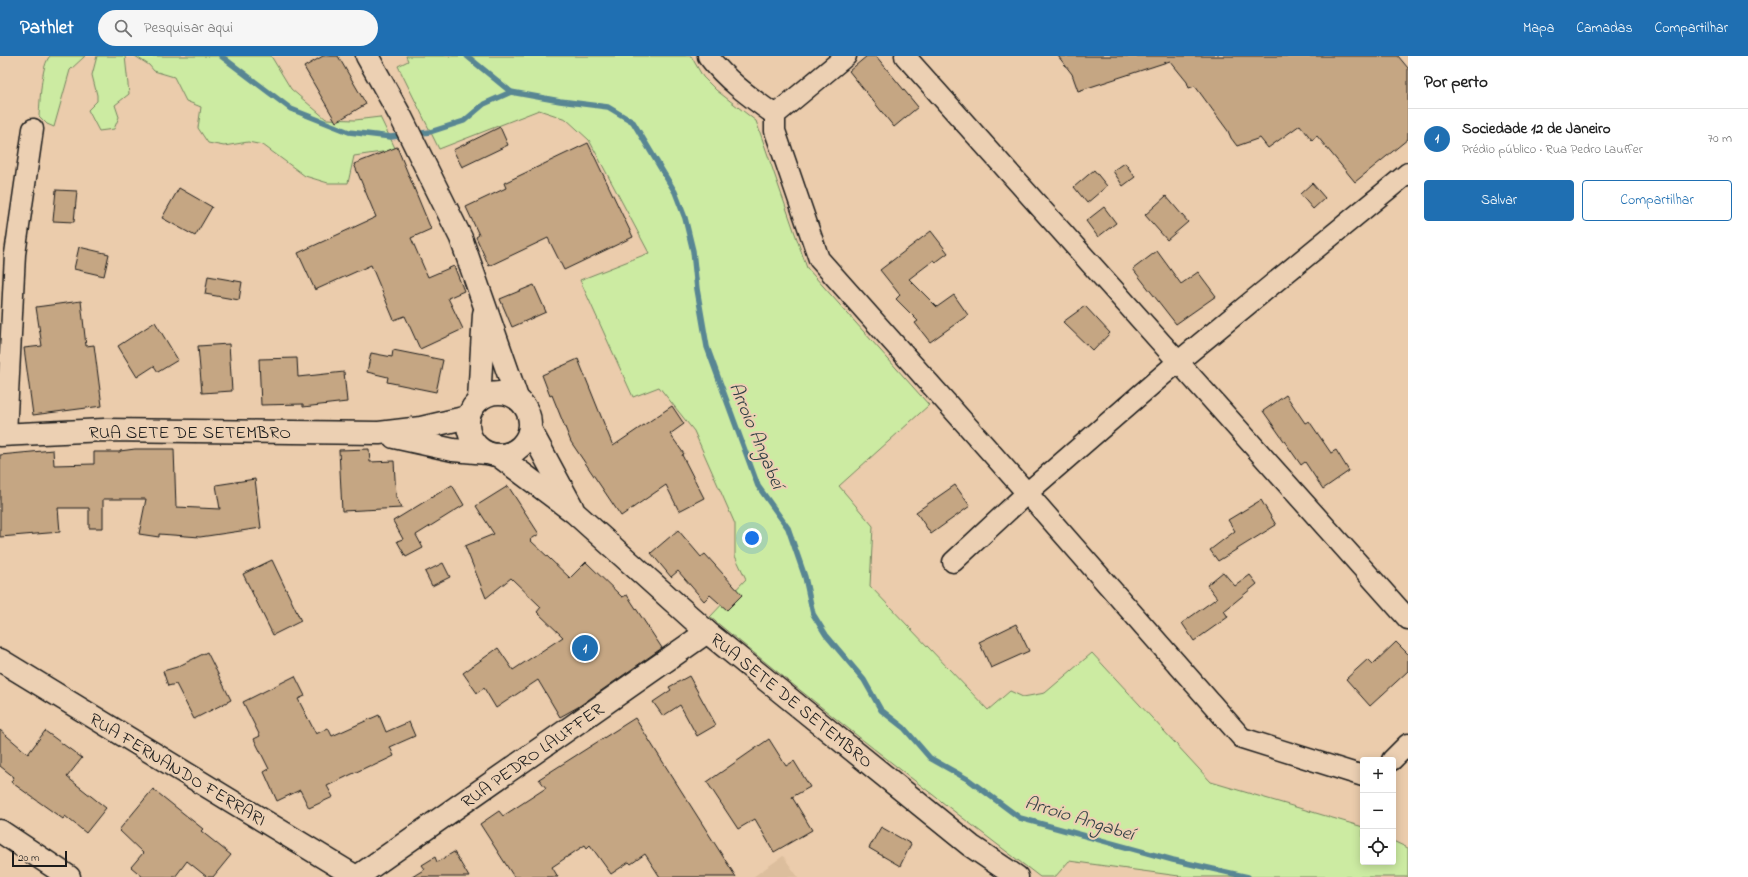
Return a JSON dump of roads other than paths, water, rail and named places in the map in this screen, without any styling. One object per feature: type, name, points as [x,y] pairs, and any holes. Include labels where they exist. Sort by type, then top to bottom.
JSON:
[{"type":"main road","points":[[372,62],[461,238],[517,398],[528,412],[530,429],[527,439],[520,448],[510,454],[493,454],[477,447],[472,441],[467,427],[473,408],[484,307]]},
{"type":"main road","points":[[473,408],[488,395],[497,393],[508,394],[517,398]]},
{"type":"main road","name":"RUA SETE DE SETEMBRO","points":[[3,434],[104,430],[379,434],[421,428],[473,408]]},
{"type":"main road","name":"RUA SETE DE SETEMBRO","points":[[530,429],[575,513]]},
{"type":"main road","name":"RUA SETE DE SETEMBRO","points":[[379,434],[440,448],[493,454],[575,513],[707,632],[971,846],[1017,877]]},
{"type":"main road","name":"RUA PEDRO LAUFFER","points":[[356,877],[707,632]]},
{"type":"main road","name":"RUA FERNANDO FERRARI","points":[[0,660],[356,877]]},
{"type":"main road","points":[[0,831],[70,877]]},
{"type":"street","points":[[708,56],[715,66],[740,90],[775,115]]},
{"type":"street","points":[[775,115],[846,56]]},
{"type":"street","points":[[905,56],[1408,619]]},
{"type":"street","points":[[775,115],[775,132],[819,259],[1242,738],[1360,775]]},
{"type":"street","points":[[3,434],[15,254],[33,129]]},
{"type":"street","points":[[954,562],[1027,493],[1179,361],[1408,173]]},
{"type":"street","points":[[1395,757],[1408,744]]},
{"type":"waterway","points":[[221,56],[291,109],[349,132],[391,137],[404,135]]},
{"type":"waterway","name":"Arroio Angabeí","points":[[467,56],[511,92],[560,101],[608,107],[633,122],[675,192],[685,218],[693,251],[697,289],[707,347],[758,486],[788,528],[805,577],[813,614],[826,635],[864,680],[881,710],[904,728],[930,758],[969,780],[1020,818],[1173,860],[1248,877]]},
{"type":"waterway","points":[[414,134],[430,132],[464,121],[484,104],[511,92]]},
{"type":"place","name":"Sociedade 12 de Janeiro","points":[[585,648]]}]
